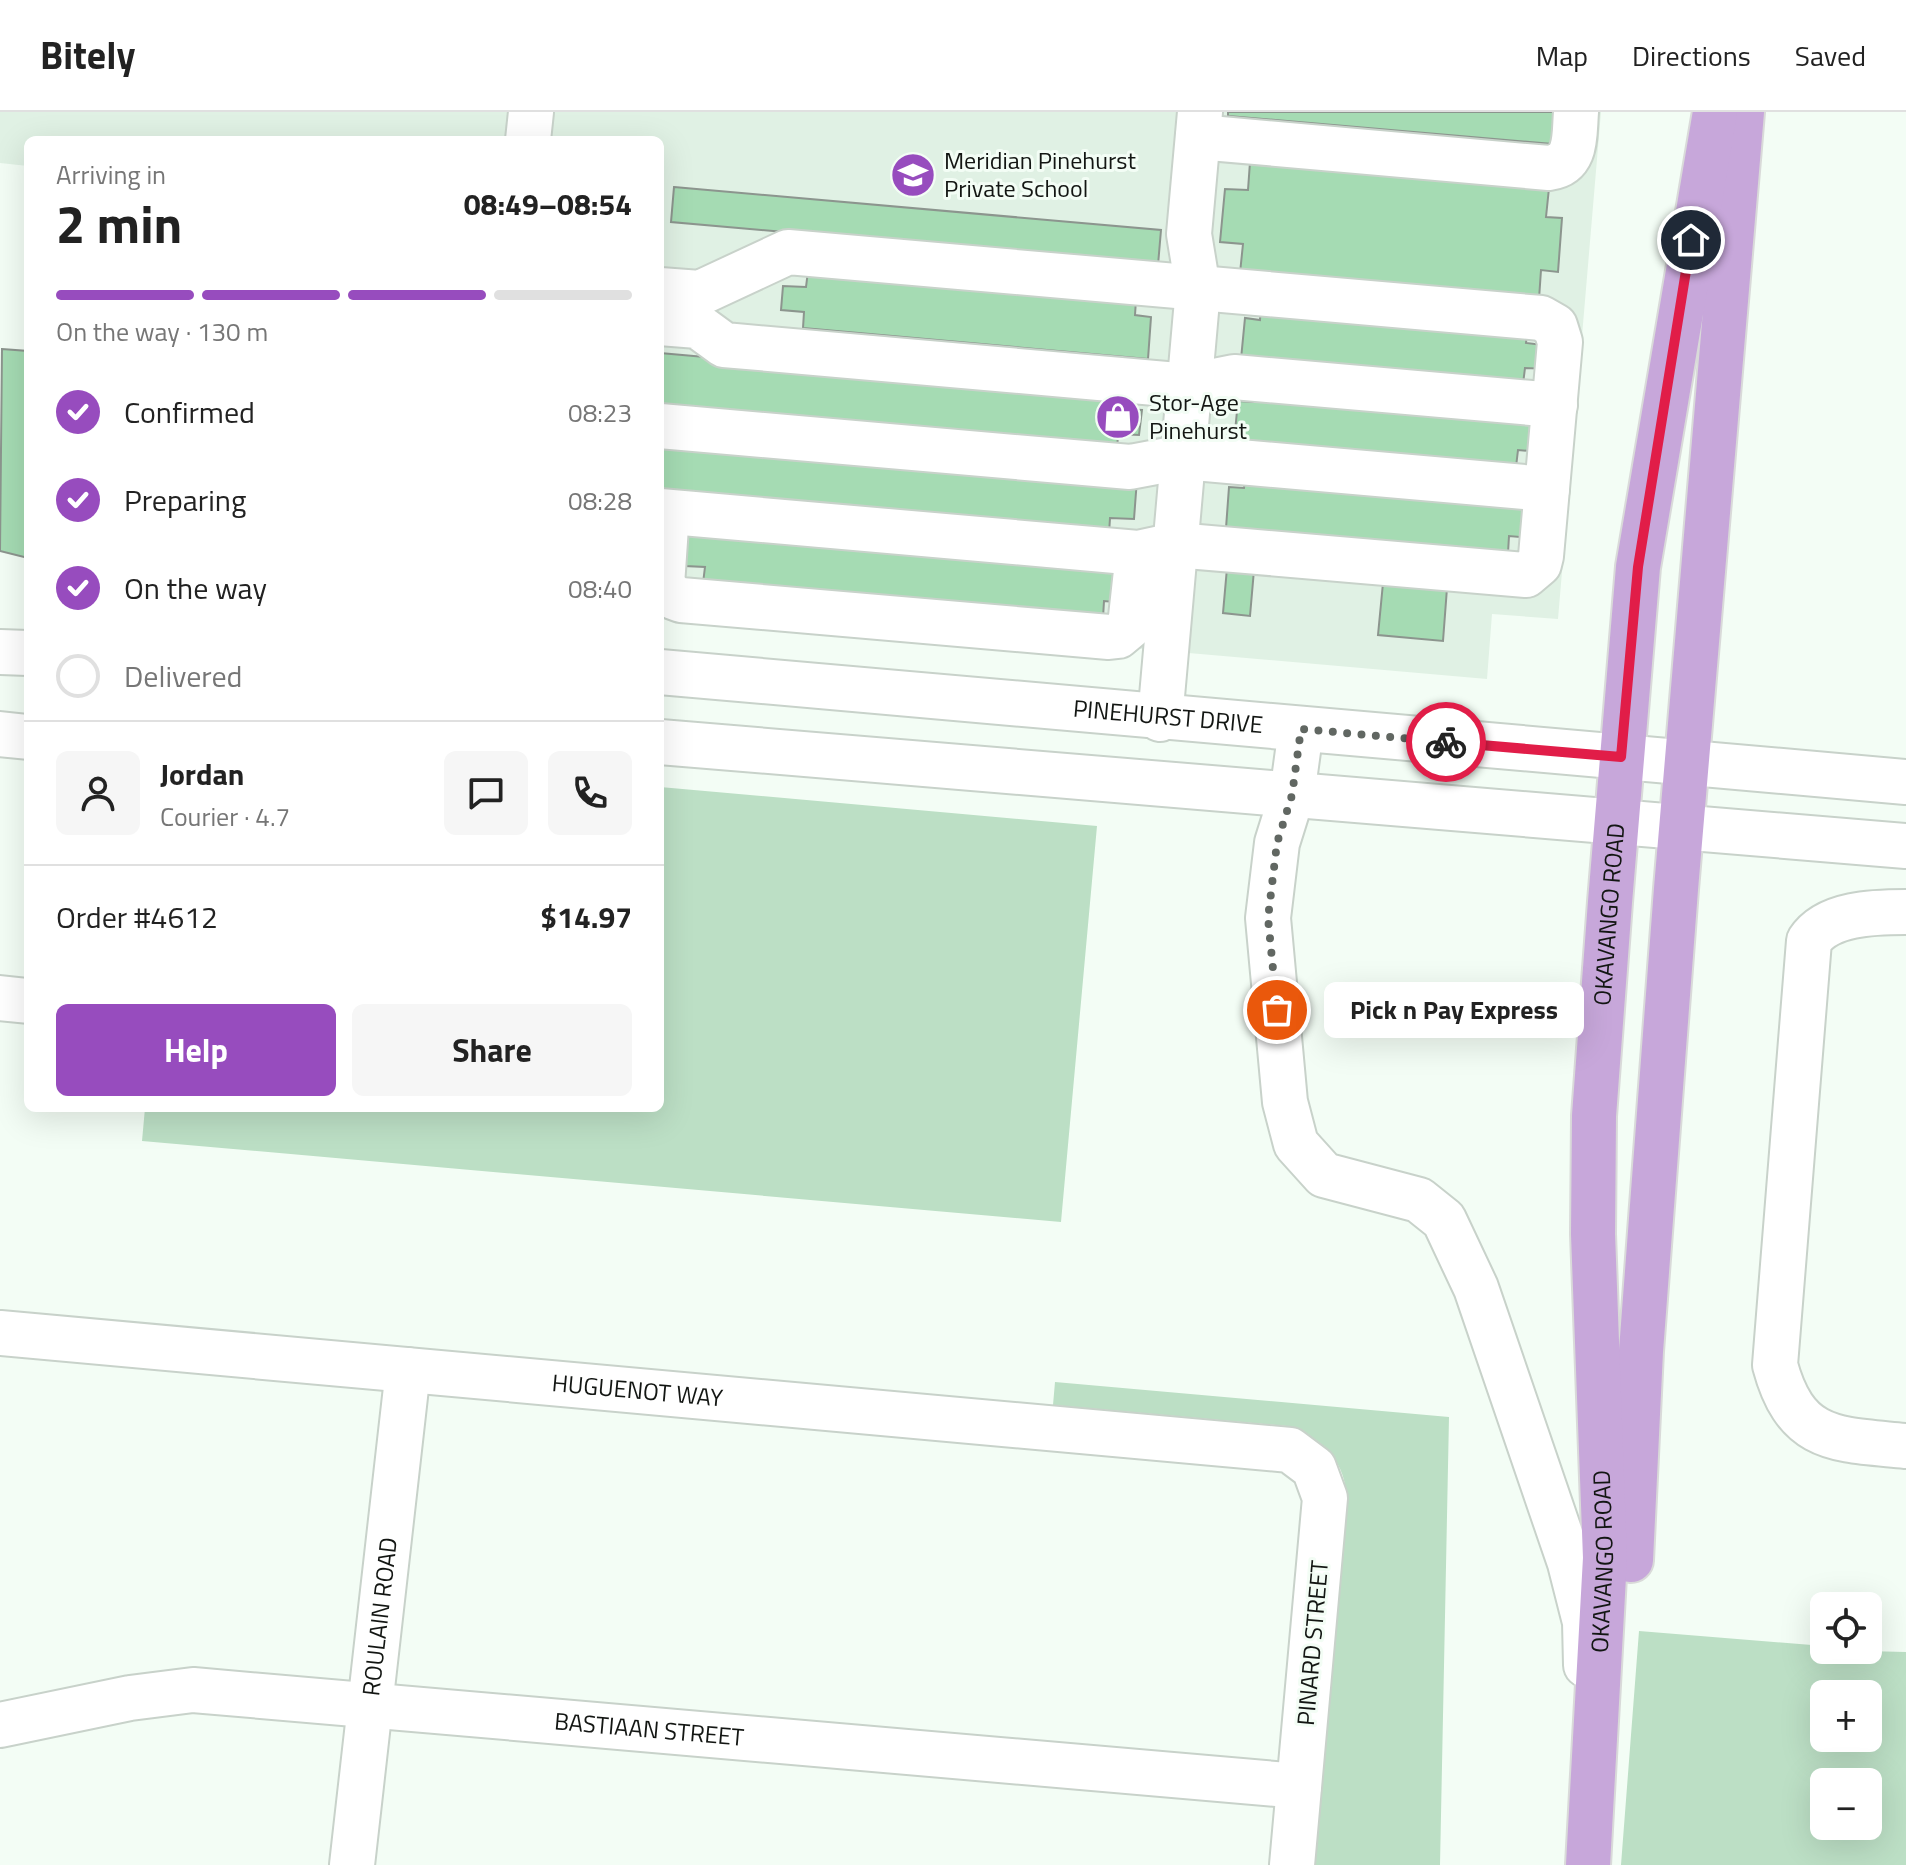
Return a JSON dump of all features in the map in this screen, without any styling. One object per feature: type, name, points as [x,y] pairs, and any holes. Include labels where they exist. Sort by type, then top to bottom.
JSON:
[{"type":"main road","name":"OKAVANGO ROAD","points":[[1588,1865],[1605,1558],[1593,1234],[1594,1116],[1638,567],[1715,112]]},
{"type":"main road","name":"OKAVANGO ROAD","points":[[1607,1865],[1623,1716],[1641,1351],[1742,112]]},
{"type":"street","points":[[528,136],[531,112]]},
{"type":"street","points":[[664,587],[673,597],[1109,637],[1125,632],[1133,618],[1157,549],[1183,457],[1198,289],[1189,234],[1199,124],[1549,168],[1565,163],[1570,157],[1576,112]]},
{"type":"street","points":[[664,511],[1526,575],[1539,564],[1541,556],[1555,405],[1560,342],[1559,333],[1549,321],[788,252],[679,308],[724,345],[1189,386],[1234,377],[1555,405]]},
{"type":"street","points":[[664,426],[1130,467],[1183,457],[1547,489]]},
{"type":"street","points":[[1157,549],[1167,632],[1160,719]]},
{"type":"street","points":[[0,652],[24,653]]},
{"type":"street","name":"PINEHURST DRIVE","points":[[664,672],[1160,719],[1906,782]]},
{"type":"street","points":[[1301,729],[1292,795],[1277,843],[1268,918],[1285,1102],[1296,1144],[1324,1175],[1419,1200],[1444,1220],[1476,1288],[1570,1563],[1585,1622],[1586,1681],[1597,1704]]},
{"type":"street","points":[[0,734],[24,737]]},
{"type":"street","points":[[664,742],[1765,837],[1906,846]]},
{"type":"street","points":[[1906,912],[1843,918],[1817,928],[1809,941],[1775,1365],[1783,1395],[1806,1425],[1841,1440],[1906,1446]]},
{"type":"street","points":[[0,998],[24,1001]]},
{"type":"street","name":"HUGUENOT WAY","points":[[0,1333],[1275,1447]]},
{"type":"street","name":"ROULAIN ROAD","points":[[352,1865],[408,1370]]},
{"type":"street","name":"PINARD STREET","points":[[1275,1447],[1303,1458],[1314,1468],[1325,1498],[1292,1865]]},
{"type":"street","name":"BASTIAAN STREET","points":[[0,1725],[130,1698],[193,1690],[1299,1786]]},
{"type":"shaded area","name":"Stor-Age Pinehurst","points":[[0,112],[1601,112],[1558,619],[1492,614],[1487,679],[664,607],[664,136],[24,136],[24,166],[0,163]]},
{"type":"green space","points":[[664,787],[1097,826],[1061,1222],[142,1141],[145,1112],[664,1112]]},
{"type":"green space","points":[[1055,1382],[1449,1417],[1440,1865],[1311,1865],[1347,1506],[1343,1477],[1332,1455],[1312,1438],[1286,1426],[1053,1405]]},
{"type":"green space","points":[[1639,1631],[1810,1645],[1810,1664],[1882,1664],[1882,1651],[1906,1652],[1906,1865],[1621,1865]]},
{"type":"building","points":[[1228,112],[1556,112],[1553,144],[1228,116]]},
{"type":"building","points":[[1250,162],[1549,188],[1546,217],[1562,218],[1558,272],[1541,270],[1539,299],[1240,273],[1243,244],[1220,242],[1225,189],[1248,190]]},
{"type":"building","points":[[674,187],[1161,230],[1158,265],[671,222]]},
{"type":"building","points":[[808,271],[1136,300],[1135,315],[1151,317],[1148,359],[803,328],[804,312],[781,310],[783,286],[806,287]]},
{"type":"building","points":[[1261,304],[1528,327],[1526,343],[1551,346],[1549,369],[1525,368],[1523,384],[1241,359],[1245,318],[1260,320]]},
{"type":"building","points":[[2,349],[24,351],[24,557],[0,551]]},
{"type":"building","points":[[664,353],[1122,394],[1121,409],[1142,410],[1139,435],[1118,434],[1117,450],[664,410]]},
{"type":"building","points":[[1254,387],[1545,412],[1542,452],[1518,450],[1516,467],[1234,442],[1238,401],[1253,402]]},
{"type":"building","points":[[664,438],[1137,479],[1134,519],[1110,518],[1109,534],[664,494]]},
{"type":"building","points":[[1246,472],[1537,498],[1533,538],[1509,536],[1508,553],[1226,528],[1229,487],[1244,488]]},
{"type":"building","points":[[688,524],[1128,563],[1125,603],[1104,601],[1103,618],[703,583],[705,567],[685,566]]},
{"type":"building","points":[[1227,568],[1254,570],[1250,616],[1223,613]]},
{"type":"building","points":[[1383,583],[1447,588],[1443,641],[1378,635]]},
{"type":"way so far","points":[[1277,1010],[1268,918],[1277,843],[1292,795],[1301,729],[1446,742]]},
{"type":"place","name":"Meridian Pinehurst Private School","points":[[913,175]]},
{"type":"place","name":"Stor-Age Pinehurst","points":[[1118,417]]},
{"type":"place","name":"Pick n Pay Express","points":[[1277,1010]]},
{"type":"route","points":[[1446,742],[1621,757],[1638,567],[1691,240]]}]
